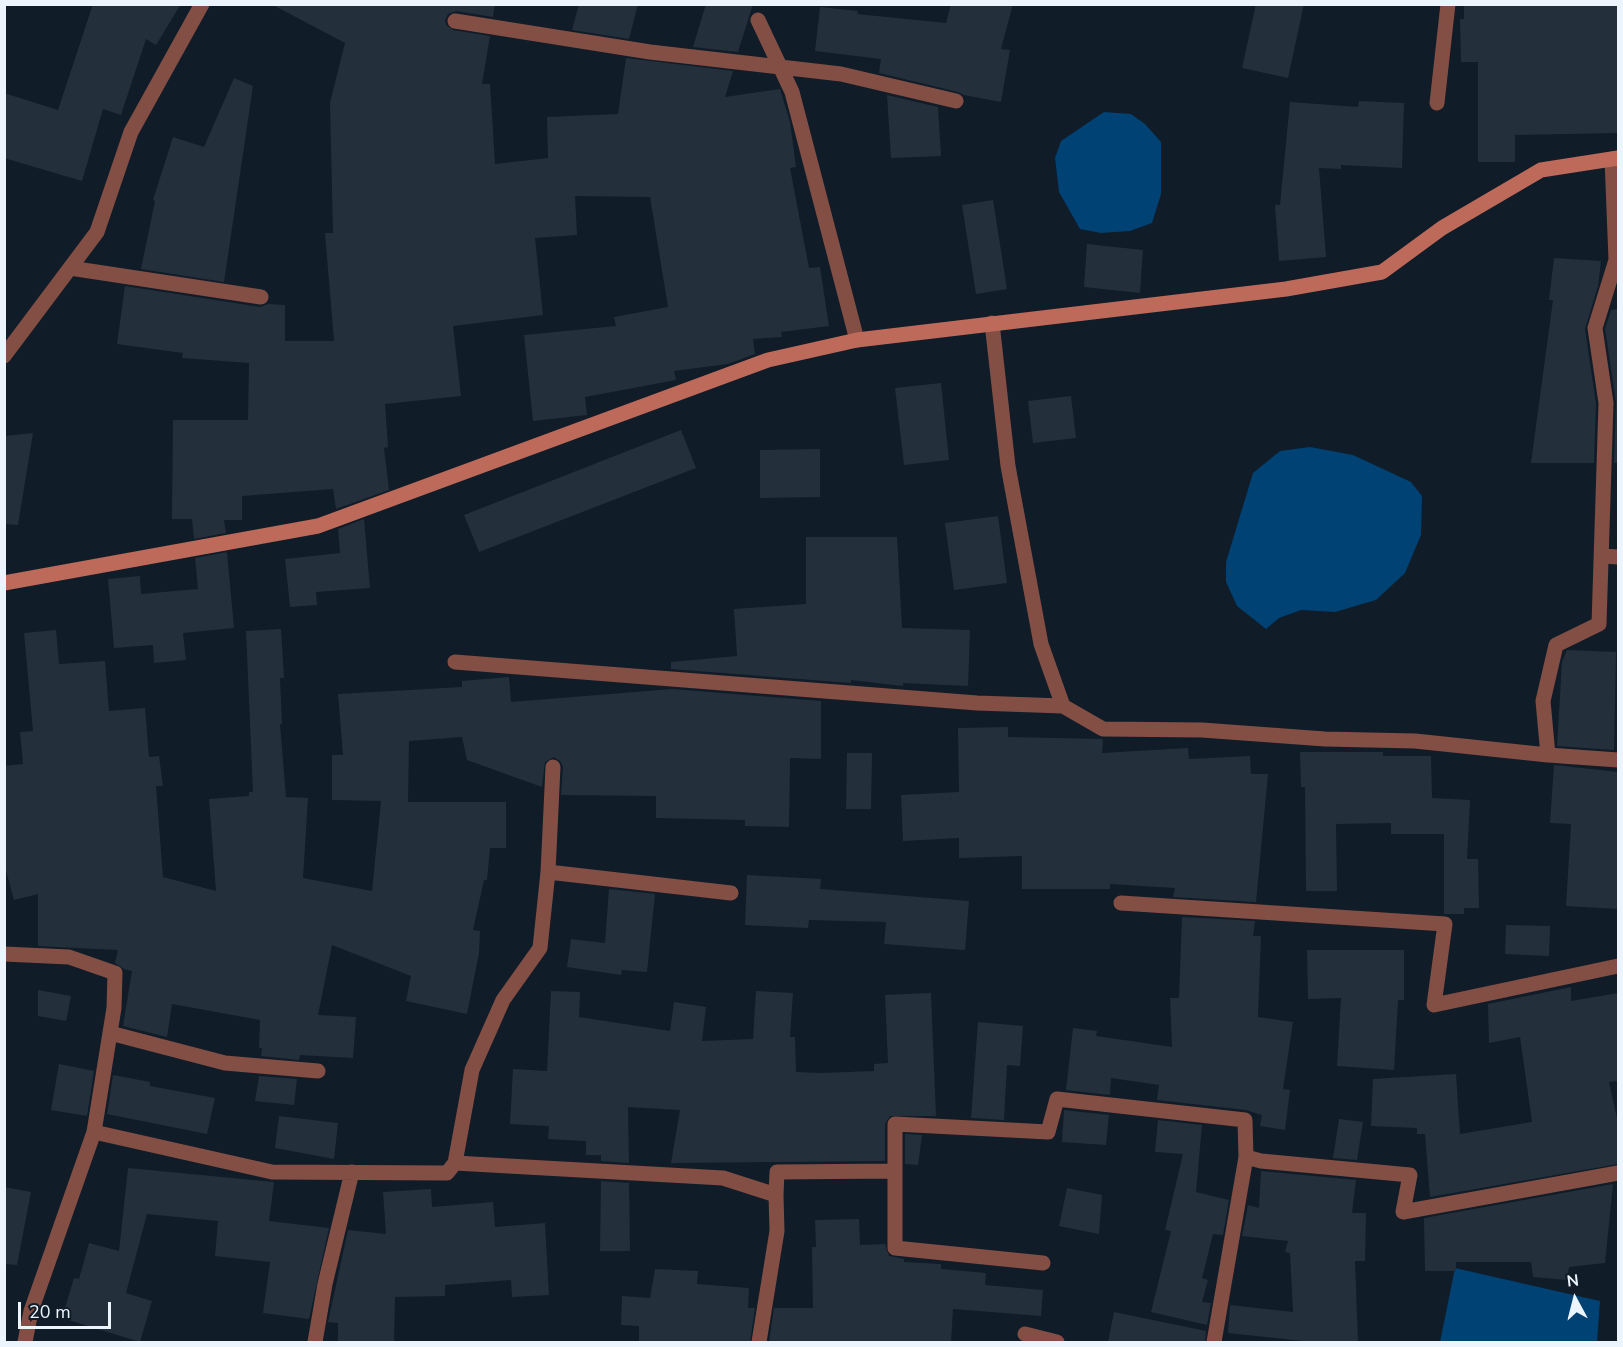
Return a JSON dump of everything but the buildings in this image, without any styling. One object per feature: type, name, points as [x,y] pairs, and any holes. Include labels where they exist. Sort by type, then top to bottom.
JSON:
[{"type":"street","points":[[4,356],[97,232],[131,132],[202,4]]},
{"type":"street","points":[[1437,103],[1448,4]]},
{"type":"street","points":[[758,20],[792,92],[857,340]]},
{"type":"street","points":[[455,21],[650,52],[841,74],[956,101]]},
{"type":"street","points":[[4,583],[318,526],[768,360],[857,340],[1286,289],[1382,272],[1442,228],[1541,170],[1615,158],[1616,260],[1595,328],[1606,403],[1611,480],[1611,557],[1599,624],[1556,645],[1543,701],[1548,755]]},
{"type":"street","points":[[70,268],[261,297]]},
{"type":"street","points":[[992,323],[1008,466],[1041,644],[1063,706]]},
{"type":"street","points":[[455,662],[977,703],[1063,706],[1103,729],[1202,730],[1325,739],[1415,741],[1618,760]]},
{"type":"street","points":[[94,1132],[272,1172],[447,1173],[455,1162],[472,1070],[503,1000],[540,948],[548,872],[553,767]]},
{"type":"street","points":[[548,872],[731,893]]},
{"type":"street","points":[[1121,903],[1445,924],[1434,1005],[1618,966]]},
{"type":"street","points":[[4,954],[69,957],[115,974],[110,1033],[94,1132],[31,1311],[25,1342]]},
{"type":"street","points":[[110,1033],[225,1063],[318,1071]]},
{"type":"street","points":[[1043,1263],[895,1248],[895,1124],[1048,1132],[1057,1099],[1245,1120],[1246,1157],[1214,1342]]},
{"type":"street","points":[[1246,1157],[1261,1161],[1410,1175],[1403,1212],[1618,1173]]},
{"type":"street","points":[[455,1162],[723,1178],[776,1195]]},
{"type":"street","points":[[759,1342],[777,1232],[777,1172],[895,1171]]},
{"type":"street","points":[[315,1342],[352,1172]]},
{"type":"street","points":[[1025,1334],[1057,1342]]},
{"type":"water","points":[[1104,112],[1131,114],[1145,124],[1161,142],[1161,194],[1152,223],[1130,231],[1101,233],[1080,229],[1059,192],[1055,158],[1061,141]]},
{"type":"water","points":[[1310,447],[1353,455],[1411,482],[1422,496],[1421,535],[1405,573],[1376,600],[1335,612],[1301,610],[1279,618],[1266,629],[1237,606],[1226,582],[1226,562],[1253,473],[1280,451]]},
{"type":"water","points":[[1455,1268],[1600,1301],[1597,1342],[1440,1342]]}]
